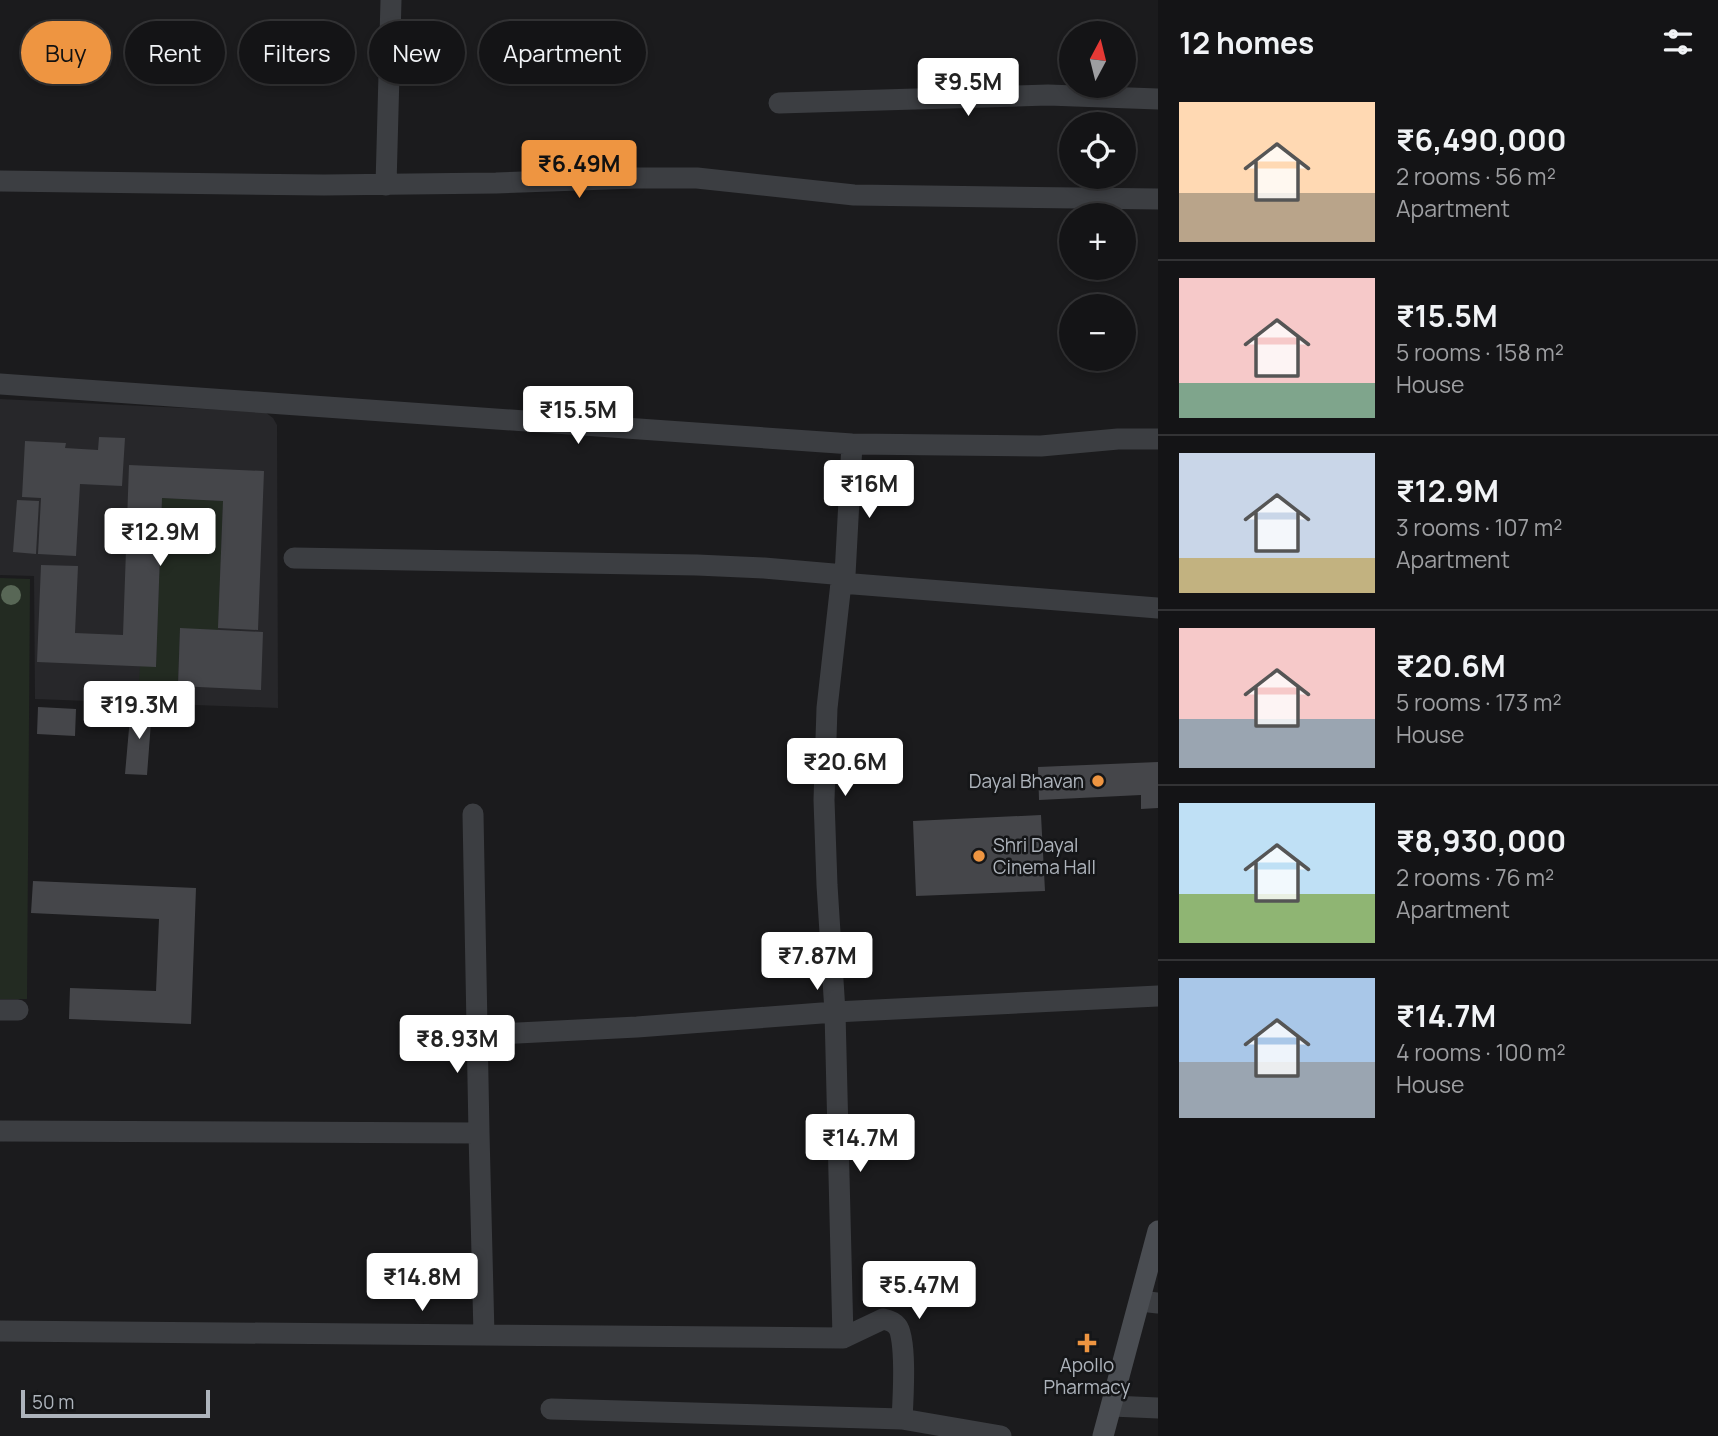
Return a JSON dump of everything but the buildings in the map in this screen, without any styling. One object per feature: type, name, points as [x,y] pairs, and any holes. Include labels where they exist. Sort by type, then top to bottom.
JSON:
[{"type":"main road","points":[[1103,1436],[1149,1302],[1158,1231]]},
{"type":"street","points":[[386,185],[391,0]]},
{"type":"street","points":[[779,103],[1048,95],[1158,99]]},
{"type":"street","points":[[0,181],[386,185],[697,178],[854,195],[1158,199]]},
{"type":"street","points":[[0,384],[852,444],[1041,446],[1118,439],[1158,439]]},
{"type":"street","points":[[843,1338],[835,1012],[826,858],[825,756],[832,657],[843,579],[852,444]]},
{"type":"street","points":[[294,558],[764,568],[843,579],[1158,608]]},
{"type":"street","points":[[473,814],[484,1335]]},
{"type":"street","points":[[478,1035],[637,1027],[835,1012],[1158,996]]},
{"type":"street","points":[[0,1131],[479,1133]]},
{"type":"street","points":[[0,1331],[843,1338],[883,1318],[896,1324],[902,1333],[902,1419]]},
{"type":"street","points":[[1112,1406],[1158,1408]]},
{"type":"street","points":[[551,1409],[902,1419],[1001,1436]]},
{"type":"shaded area","points":[[0,399],[265,412],[273,418],[277,425],[278,708],[35,699],[34,576],[0,575]]},
{"type":"shaded area","points":[[162,498],[223,501],[218,630],[180,629],[177,699],[138,695],[140,666],[156,666]]},
{"type":"shaded area","points":[[0,578],[30,579],[27,999],[0,999]]},
{"type":"place","name":"Dayal Bhavan","points":[[1098,781]]},
{"type":"place","name":"Shri Dayal Cinema Hall","points":[[979,856]]},
{"type":"place","name":"Apollo Pharmacy","points":[[1087,1343]]}]
